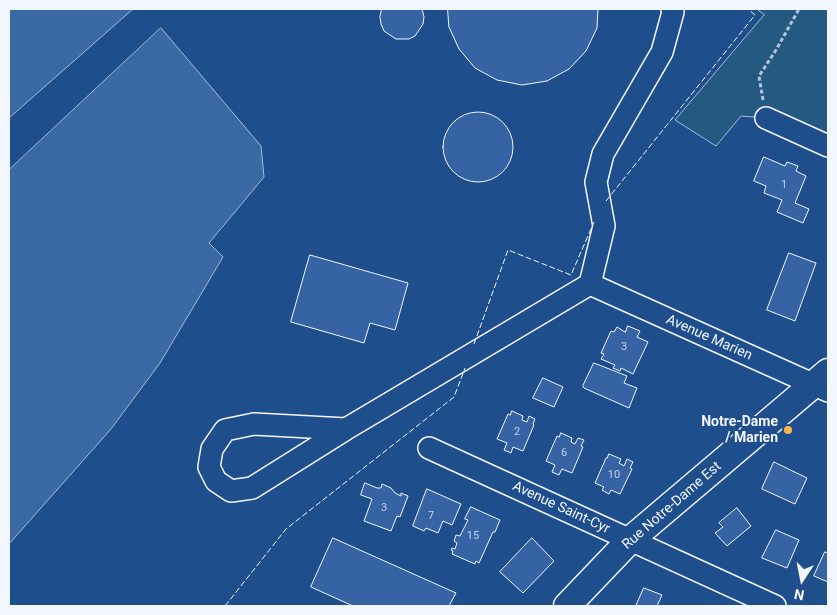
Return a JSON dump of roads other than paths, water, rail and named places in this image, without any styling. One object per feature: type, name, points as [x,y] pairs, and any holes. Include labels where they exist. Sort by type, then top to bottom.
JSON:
[{"type":"main road","name":"Rue Notre-Dame Est","points":[[567,606],[630,540],[823,382]]},
{"type":"street","points":[[346,429],[254,424],[226,430],[212,449],[209,466],[216,481],[231,491],[252,488],[346,429],[590,284],[604,226],[596,182],[603,154],[662,52],[673,12],[672,9]]},
{"type":"street","points":[[766,118],[828,146]]},
{"type":"street","name":"Avenue Marien","points":[[590,284],[823,382]]},
{"type":"street","name":"Avenue Saint-Cyr","points":[[429,448],[775,606]]},
{"type":"place","name":"Notre-Dame / Marien","points":[[788,430]]}]
